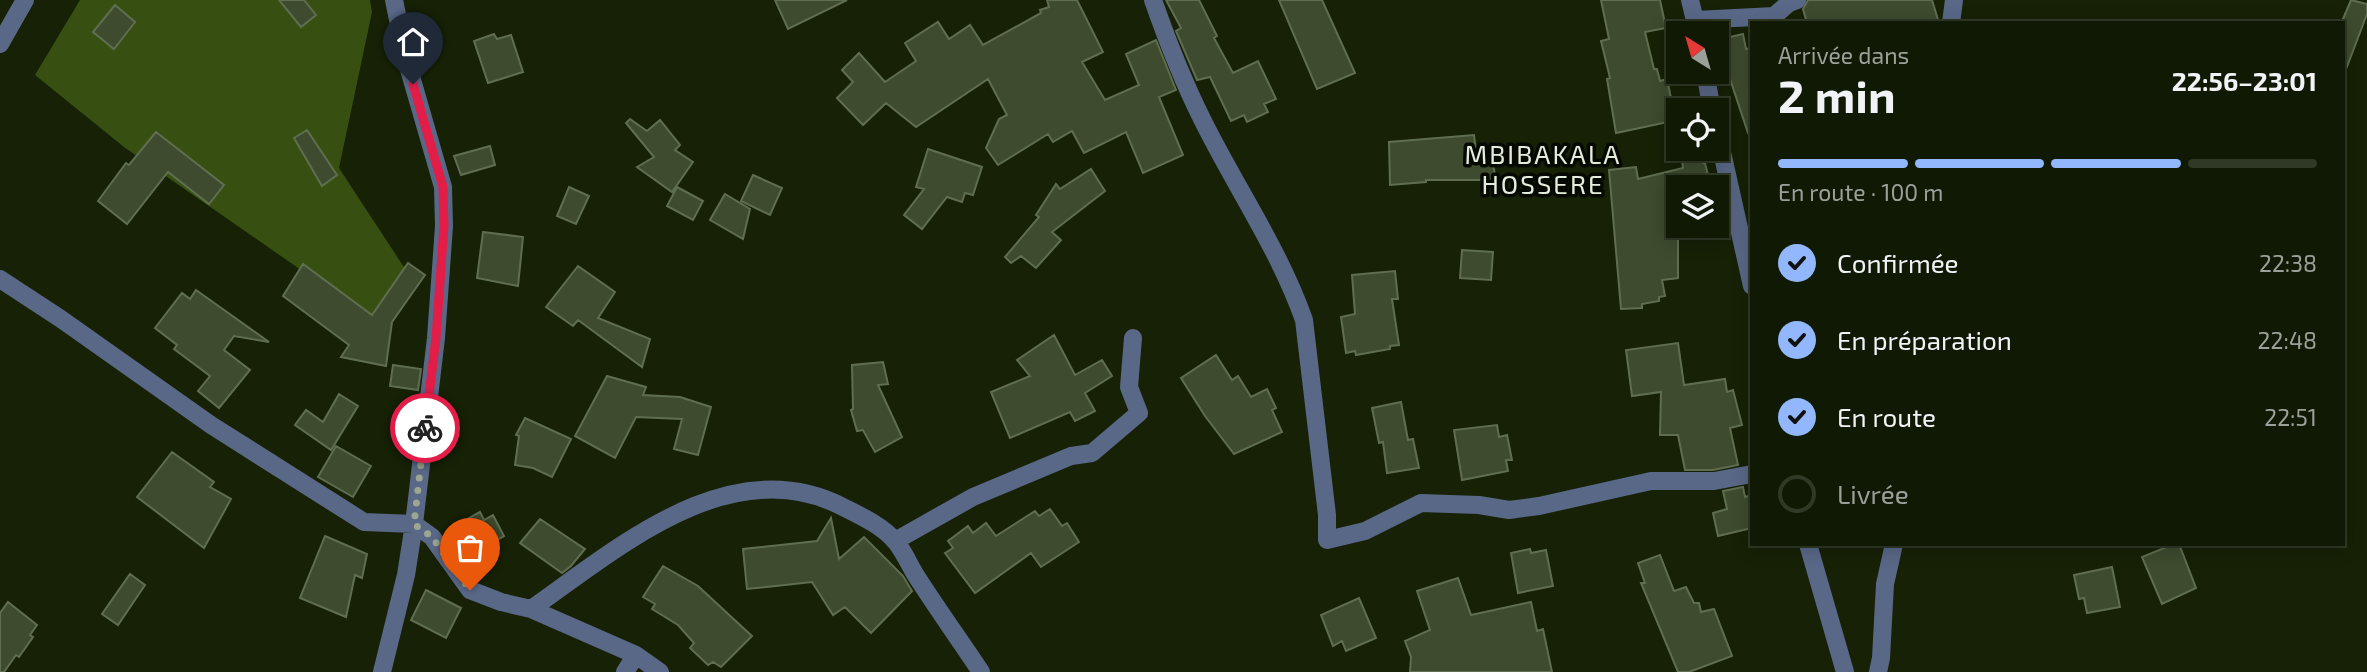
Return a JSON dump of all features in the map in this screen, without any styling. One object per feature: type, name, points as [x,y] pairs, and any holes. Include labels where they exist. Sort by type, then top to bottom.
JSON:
[{"type":"street","points":[[0,44],[25,0]]},
{"type":"street","points":[[382,672],[407,575],[436,338],[444,226],[443,187],[406,59],[394,0]]},
{"type":"street","points":[[1153,0],[1201,118],[1245,198],[1297,300],[1304,320],[1327,515],[1326,540],[1365,531],[1422,503],[1479,505],[1509,510],[1651,481],[1714,481],[1750,474]]},
{"type":"street","points":[[1690,0],[1695,21]]},
{"type":"street","points":[[1729,22],[1774,16],[1788,3],[1797,0]]},
{"type":"street","points":[[1951,21],[1954,0]]},
{"type":"street","points":[[1724,161],[1750,277]]},
{"type":"street","points":[[0,279],[211,425],[364,522],[414,524],[432,537],[470,590],[501,603],[531,609],[636,655],[660,672]]},
{"type":"street","points":[[895,541],[973,497],[1071,456],[1092,453],[1139,413],[1129,387],[1133,338]]},
{"type":"street","points":[[531,609],[649,527],[700,503],[740,491],[776,490],[810,494],[838,504],[868,520],[895,541],[981,672]]},
{"type":"street","points":[[1809,546],[1845,672]]},
{"type":"street","points":[[1878,672],[1885,584],[1894,546]]},
{"type":"street","points":[[625,672],[636,655]]},
{"type":"green space","points":[[80,0],[370,0],[372,12],[339,168],[415,284],[370,318],[124,147],[35,75]]},
{"type":"building","points":[[279,0],[304,0],[316,15],[301,27]]},
{"type":"building","points":[[775,0],[847,0],[788,29]]},
{"type":"building","points":[[1047,0],[1077,0],[1103,52],[1082,62],[1105,100],[1139,85],[1126,54],[1156,40],[1176,90],[1159,97],[1183,155],[1143,173],[1126,132],[1084,153],[1072,131],[1053,142],[1048,134],[998,165],[986,148],[999,119],[1007,115],[988,79],[916,127],[886,103],[863,125],[837,98],[853,82],[842,70],[859,53],[885,82],[916,61],[905,43],[938,22],[949,39],[970,25],[983,45],[1041,13],[1040,10],[1049,7]]},
{"type":"building","points":[[1166,0],[1199,0],[1217,36],[1214,38],[1233,73],[1258,61],[1276,99],[1264,104],[1268,112],[1247,122],[1244,115],[1231,121],[1210,77],[1197,80],[1176,31],[1181,28]]},
{"type":"building","points":[[1279,0],[1322,0],[1355,73],[1317,89]]},
{"type":"building","points":[[1601,0],[1660,0],[1666,28],[1645,32],[1654,69],[1657,69],[1660,81],[1666,79],[1668,84],[1671,98],[1666,98],[1666,122],[1616,133],[1607,79],[1610,78],[1601,41],[1609,39]]},
{"type":"building","points":[[1808,0],[1932,0],[1938,21],[1806,21],[1803,9]]},
{"type":"building","points":[[2351,0],[2367,4],[2367,14],[2345,72],[2345,21],[2343,19]]},
{"type":"building","points":[[115,5],[135,22],[114,49],[93,32]]},
{"type":"building","points":[[494,34],[497,39],[511,35],[523,72],[488,83],[474,41]]},
{"type":"building","points":[[1743,34],[1746,49],[1750,48],[1748,133],[1729,76],[1729,37]]},
{"type":"building","points":[[630,119],[647,131],[660,120],[680,145],[675,150],[693,162],[672,192],[637,167],[654,157],[626,123]]},
{"type":"building","points":[[307,130],[337,175],[322,186],[294,138]]},
{"type":"building","points":[[156,132],[224,185],[209,204],[168,172],[127,224],[98,201],[126,163],[129,165]]},
{"type":"building","points":[[1474,135],[1477,160],[1492,159],[1496,180],[1426,180],[1390,185],[1389,142]]},
{"type":"building","points":[[490,146],[495,165],[461,175],[454,156]]},
{"type":"building","points":[[928,149],[982,167],[973,195],[965,193],[962,202],[947,197],[922,229],[904,215],[924,189],[916,187]]},
{"type":"building","points":[[1682,161],[1702,161],[1708,175],[1666,175],[1666,238],[1678,238],[1678,278],[1662,280],[1665,296],[1659,297],[1659,301],[1642,304],[1642,308],[1621,309],[1609,170],[1636,167],[1638,179],[1683,168]]},
{"type":"building","points":[[1091,169],[1105,191],[1052,232],[1061,240],[1036,268],[1021,256],[1011,263],[1005,257],[1039,217],[1036,215],[1056,184],[1060,189]]},
{"type":"building","points":[[753,175],[782,188],[770,215],[741,201]]},
{"type":"building","points":[[569,187],[589,196],[576,224],[557,216]]},
{"type":"building","points":[[677,187],[703,201],[693,220],[667,206]]},
{"type":"building","points":[[725,194],[750,209],[743,239],[710,220]]},
{"type":"building","points":[[483,232],[523,237],[518,286],[477,278]]},
{"type":"building","points":[[1462,250],[1493,252],[1491,280],[1460,278]]},
{"type":"building","points":[[408,263],[425,275],[392,322],[386,366],[341,357],[349,345],[283,296],[303,264],[372,315]]},
{"type":"building","points":[[578,266],[615,292],[598,318],[650,339],[642,367],[578,320],[573,326],[546,307]]},
{"type":"building","points":[[1395,271],[1398,299],[1392,299],[1399,345],[1356,355],[1355,351],[1346,353],[1341,317],[1355,314],[1352,275]]},
{"type":"building","points":[[196,290],[269,342],[234,336],[224,350],[250,370],[219,408],[198,391],[210,376],[174,349],[177,345],[155,328],[182,293],[190,299]]},
{"type":"building","points":[[1054,335],[1075,375],[1102,360],[1112,376],[1085,393],[1095,411],[1075,421],[1070,412],[1010,438],[991,392],[1030,376],[1017,360]]},
{"type":"building","points":[[1678,343],[1684,385],[1725,379],[1727,392],[1733,390],[1742,425],[1730,428],[1738,465],[1713,470],[1685,470],[1678,435],[1660,435],[1661,392],[1632,396],[1626,350]]},
{"type":"building","points":[[1216,355],[1232,380],[1238,376],[1251,397],[1267,389],[1276,408],[1272,410],[1282,432],[1234,454],[1181,378]]},
{"type":"building","points":[[883,362],[888,384],[878,385],[902,437],[875,452],[863,430],[857,431],[851,410],[852,365]]},
{"type":"building","points":[[393,365],[421,369],[418,390],[390,386]]},
{"type":"building","points":[[607,376],[646,387],[643,395],[680,397],[711,407],[698,455],[674,449],[682,419],[636,417],[615,458],[575,436]]},
{"type":"building","points":[[339,394],[358,406],[331,450],[295,425],[306,410],[323,422]]},
{"type":"building","points":[[1401,402],[1408,440],[1413,439],[1419,468],[1387,473],[1383,442],[1379,443],[1372,408]]},
{"type":"building","points":[[525,418],[571,439],[552,477],[533,468],[515,465],[519,436],[516,435]]},
{"type":"building","points":[[1497,425],[1499,437],[1507,435],[1512,460],[1506,460],[1508,471],[1462,480],[1454,430]]},
{"type":"building","points":[[336,446],[371,466],[353,497],[318,477]]},
{"type":"building","points":[[172,452],[214,482],[210,487],[231,499],[204,548],[137,497]]},
{"type":"building","points":[[1743,487],[1745,497],[1750,496],[1750,528],[1718,536],[1713,513],[1727,509],[1723,491]]},
{"type":"building","points":[[1050,509],[1062,526],[1067,523],[1079,542],[1041,567],[1031,553],[975,593],[945,553],[953,548],[948,541],[968,526],[973,533],[986,523],[996,536],[1035,511],[1039,516]]},
{"type":"building","points":[[480,512],[484,520],[493,515],[504,536],[463,559],[448,530]]},
{"type":"building","points":[[831,518],[839,559],[864,537],[903,576],[912,591],[871,633],[845,607],[833,615],[812,582],[747,589],[743,549],[817,541]]},
{"type":"building","points":[[540,519],[585,549],[562,573],[520,543]]},
{"type":"building","points":[[325,536],[367,554],[362,578],[355,575],[346,617],[300,598]]},
{"type":"building","points":[[2169,546],[2180,546],[2196,588],[2162,604],[2142,557]]},
{"type":"building","points":[[1530,549],[1531,553],[1546,550],[1553,586],[1518,593],[1511,553]]},
{"type":"building","points":[[1660,555],[1674,591],[1686,587],[1694,603],[1699,603],[1701,612],[1714,609],[1732,656],[1689,672],[1678,672],[1641,583],[1645,583],[1638,563]]},
{"type":"building","points":[[663,566],[698,586],[752,636],[721,667],[713,662],[708,665],[690,648],[694,643],[678,625],[652,609],[655,604],[643,597]]},
{"type":"building","points":[[2112,567],[2120,607],[2087,613],[2084,598],[2079,599],[2074,575]]},
{"type":"building","points":[[130,574],[145,585],[118,625],[102,614]]},
{"type":"building","points":[[1458,578],[1471,615],[1531,602],[1537,631],[1543,629],[1552,672],[1410,672],[1411,657],[1405,641],[1430,630],[1417,591]]},
{"type":"building","points":[[426,590],[461,608],[446,638],[411,620]]},
{"type":"building","points":[[1359,598],[1376,638],[1346,651],[1342,641],[1333,646],[1321,615]]},
{"type":"building","points":[[8,602],[37,625],[30,635],[33,637],[19,657],[16,655],[4,672],[0,672],[0,613]]},
{"type":"way so far","points":[[425,428],[414,524],[432,537],[470,590]]},
{"type":"district","name":"MBIBAKALA HOSSERE","points":[[1543,170]]},
{"type":"route","points":[[413,84],[443,187],[444,226],[436,338],[425,428]]}]
